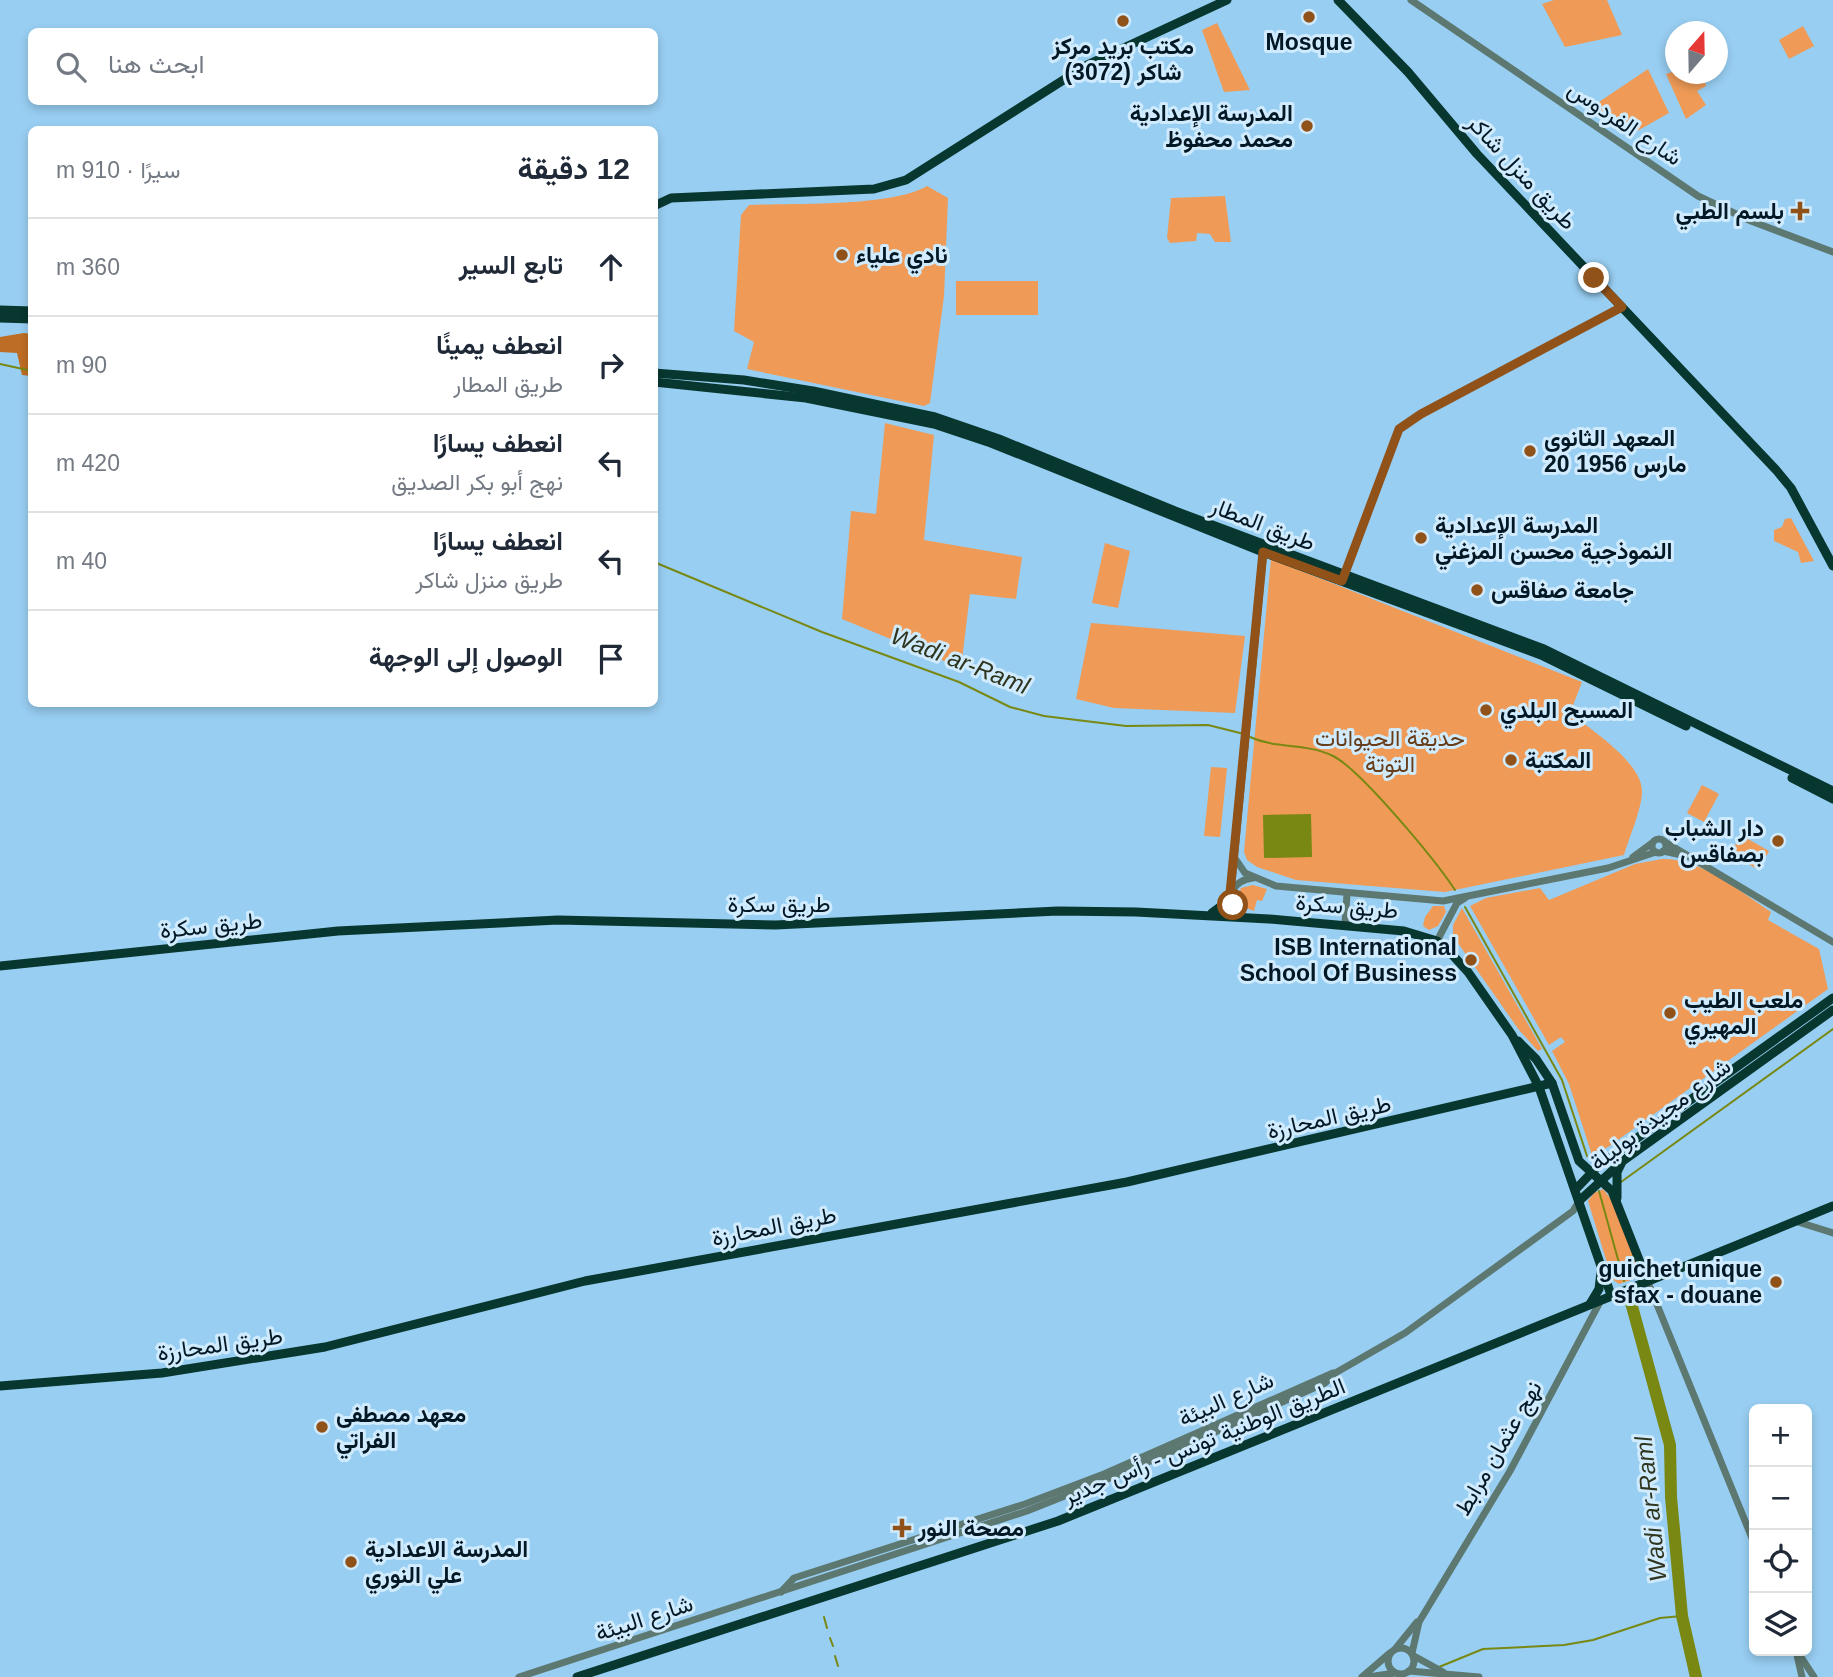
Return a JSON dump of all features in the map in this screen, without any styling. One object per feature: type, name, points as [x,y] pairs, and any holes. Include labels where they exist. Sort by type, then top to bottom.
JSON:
[{"type":"main road","points":[[658,204],[671,198],[874,189],[906,180],[1087,65],[1227,0]]},
{"type":"main road","name":"طريق منزل شاكر","points":[[1338,0],[1408,72],[1477,154],[1777,471],[1791,488],[1833,566]]},
{"type":"main road","points":[[0,310],[28,311]]},
{"type":"main road","points":[[0,318],[28,319]]},
{"type":"main road","name":"طريق المطار","points":[[658,375],[748,385],[935,417],[999,439],[1264,548],[1541,655],[1833,799]]},
{"type":"main road","name":"طريق المطار","points":[[1343,578],[1544,649],[1833,791]]},
{"type":"main road","points":[[1202,914],[1217,911],[1230,899],[1241,915],[1254,919]]},
{"type":"main road","name":"طريق سكرة","points":[[0,966],[312,934],[505,921],[776,925],[922,920],[1058,911],[1202,914],[1404,930],[1437,941],[1468,972],[1512,1035]]},
{"type":"main road","name":"شارع مجيدة بوليلة","points":[[1575,1190],[1589,1176],[1833,998]]},
{"type":"main road","name":"شارع مجيدة بوليلة","points":[[1579,1201],[1624,1160],[1833,1010]]},
{"type":"main road","points":[[1512,1035],[1536,1059],[1552,1083],[1577,1156],[1589,1176]]},
{"type":"main road","points":[[1512,1035],[1539,1087],[1611,1295]]},
{"type":"main road","name":"طريق المحارزة","points":[[0,1385],[162,1373],[325,1347],[585,1281],[1127,1182],[1552,1083]]},
{"type":"main road","points":[[1563,1154],[1573,1169],[1602,1180],[1616,1200],[1647,1280]]},
{"type":"main road","points":[[1616,1200],[1617,1172],[1624,1160]]},
{"type":"main road","name":"الطريق الوطنية تونس - رأس جدير","points":[[578,1677],[1058,1521],[1833,1206]]},
{"type":"main road","points":[[1589,1305],[1599,1289],[1601,1270]]},
{"type":"street","name":"شارع الفردوس","points":[[1411,0],[1698,195],[1751,221],[1833,252]]},
{"type":"street","points":[[1343,578],[1399,429],[1421,414],[1622,307]]},
{"type":"street","points":[[1229,916],[1264,548]]},
{"type":"street","points":[[1627,862],[1659,838],[1833,940]]},
{"type":"street","points":[[1660,852],[1665,842]]},
{"type":"street","points":[[1652,843],[1660,852]]},
{"type":"street","points":[[1234,857],[1240,869],[1257,879],[1288,888],[1443,901],[1627,862],[1660,852],[1695,858]]},
{"type":"street","points":[[1230,899],[1244,879],[1257,879]]},
{"type":"street","points":[[1345,924],[1347,894]]},
{"type":"street","points":[[1437,941],[1457,903],[1466,897]]},
{"type":"street","points":[[1443,901],[1452,913]]},
{"type":"street","name":"شارع البيئة","points":[[519,1677],[779,1594],[794,1578],[1036,1500],[1338,1372],[1405,1333],[1565,1217],[1579,1201]]},
{"type":"street","points":[[1795,1221],[1833,1233]]},
{"type":"street","points":[[1647,1280],[1749,1531]]},
{"type":"street","name":"نهج عثمان مرابط","points":[[1413,1654],[1415,1632],[1424,1613],[1510,1471],[1601,1300]]},
{"type":"street","name":"نهج عثمان مرابط","points":[[1362,1677],[1393,1651],[1424,1613]]},
{"type":"street","points":[[1396,1673],[1388,1664],[1393,1651],[1404,1648],[1434,1669],[1457,1675]]},
{"type":"street","points":[[1409,1671],[1414,1665],[1413,1654]]},
{"type":"street","points":[[1797,1656],[1802,1677]]},
{"type":"street","points":[[1799,1656],[1814,1677]]},
{"type":"street","points":[[1368,1677],[1409,1671],[1479,1677]]},
{"type":"green space","points":[[1554,0],[1607,0],[1622,35],[1565,47],[1542,4]]},
{"type":"green space","points":[[1217,23],[1250,90],[1224,92],[1202,30]]},
{"type":"green space","points":[[1803,26],[1814,46],[1789,59],[1779,40]]},
{"type":"green space","points":[[1648,69],[1669,113],[1630,135],[1590,108]]},
{"type":"green space","points":[[1670,84],[1706,84],[1697,91],[1706,105],[1686,119]]},
{"type":"green space","name":"نادي علياء","points":[[927,186],[948,198],[944,296],[930,403],[924,406],[747,369],[754,342],[734,331],[741,215],[749,205],[867,201],[911,193]]},
{"type":"green space","points":[[1225,196],[1231,242],[1215,242],[1210,234],[1197,233],[1196,241],[1170,243],[1167,238],[1171,198]]},
{"type":"green space","points":[[956,281],[1038,281],[1038,315],[956,315]]},
{"type":"green space","points":[[885,423],[934,435],[924,540],[1022,557],[1016,599],[970,594],[961,668],[842,619],[851,511],[876,514]]},
{"type":"green space","points":[[1791,518],[1814,561],[1801,563],[1798,552],[1774,541],[1774,530],[1782,527],[1785,519]]},
{"type":"green space","points":[[1105,543],[1130,551],[1118,608],[1092,603]]},
{"type":"green space","name":"حديقة الحيوانات التوتة","points":[[1271,559],[1582,682],[1570,713],[1625,758],[1640,781],[1640,806],[1624,855],[1445,892],[1296,880],[1257,867],[1247,860],[1244,852]]},
{"type":"green space","points":[[1091,623],[1245,636],[1235,713],[1114,708],[1076,699]]},
{"type":"green space","points":[[1211,767],[1227,768],[1220,837],[1204,836]]},
{"type":"green space","points":[[1702,785],[1719,794],[1704,822],[1687,813]]},
{"type":"green space","points":[[1741,835],[1769,851],[1759,870],[1730,854]]},
{"type":"green space","name":"ملعب الطيب المهيري","points":[[1662,859],[1691,864],[1720,877],[1771,912],[1768,920],[1819,949],[1828,989],[1608,1147],[1592,1155],[1569,1084],[1552,1051],[1565,1042],[1561,1037],[1549,1045],[1470,906],[1486,898],[1540,888],[1549,900],[1635,864]]},
{"type":"green space","points":[[1253,885],[1267,889],[1262,901],[1257,900],[1254,911],[1241,906],[1237,899],[1241,888]]},
{"type":"green space","points":[[1433,906],[1444,906],[1446,912],[1438,926],[1429,930],[1423,926],[1425,917]]},
{"type":"green space","points":[[1462,908],[1542,1049],[1538,1051],[1519,1030],[1453,936],[1453,925]]},
{"type":"green space","points":[[1603,1189],[1611,1199],[1639,1270],[1634,1279],[1619,1284],[1612,1279],[1588,1201],[1594,1193]]},
{"type":"shaded area","points":[[28,334],[28,376],[22,375],[17,353],[0,352],[0,337]]},
{"type":"shaded area","points":[[1311,814],[1312,857],[1264,858],[1263,815]]},
{"type":"waterway","name":"Wadi ar-Raml","points":[[0,364],[28,370]]},
{"type":"waterway","name":"Wadi ar-Raml","points":[[658,564],[822,632],[959,682],[1010,707],[1044,716],[1126,726],[1208,725],[1244,734]]},
{"type":"waterway","name":"Wadi ar-Raml","points":[[1250,737],[1323,752],[1346,765],[1397,817],[1455,890]]},
{"type":"waterway","name":"Wadi ar-Raml","points":[[1465,907],[1562,1080],[1587,1156]]},
{"type":"waterway","points":[[1621,1182],[1833,1029]]},
{"type":"waterway","name":"Wadi ar-Raml","points":[[1599,1191],[1624,1281]]},
{"type":"waterway","name":"Wadi ar-Raml","points":[[1630,1299],[1670,1445],[1671,1497],[1682,1616],[1696,1677]]},
{"type":"waterway","points":[[1439,1667],[1483,1649],[1564,1645],[1593,1640],[1660,1618],[1682,1616]]},
{"type":"waterway","points":[[824,1617],[827,1628]]},
{"type":"waterway","points":[[830,1638],[833,1646]]},
{"type":"waterway","points":[[835,1656],[838,1666]]},
{"type":"place","name":"Mosque","points":[[1309,17]]},
{"type":"place","name":"مكتب بريد مركز شاكر (3072)","points":[[1123,21]]},
{"type":"place","name":"المدرسة الإعدادية محمد محفوظ","points":[[1307,126]]},
{"type":"place","name":"بلسم الطبي","points":[[1800,211]]},
{"type":"place","name":"نادي علياء","points":[[842,255]]},
{"type":"place","name":"المعهد الثانوي 20 مارس 1956","points":[[1530,451]]},
{"type":"place","name":"المدرسة الإعدادية النموذجية محسن المزغني","points":[[1421,538]]},
{"type":"place","name":"جامعة صفاقس","points":[[1477,590]]},
{"type":"place","name":"المسبح البلدي","points":[[1486,710]]},
{"type":"place","name":"المكتبة","points":[[1511,760]]},
{"type":"place","name":"دار الشباب بصفاقس","points":[[1778,841]]},
{"type":"place","name":"ISB International School Of Business","points":[[1471,960]]},
{"type":"place","name":"ملعب الطيب المهيري","points":[[1670,1013]]},
{"type":"place","name":"guichet unique sfax - douane","points":[[1776,1282]]},
{"type":"place","name":"معهد مصطفى الفراتي","points":[[322,1427]]},
{"type":"place","name":"مصحة النور","points":[[902,1528]]},
{"type":"place","name":"المدرسة الاعدادية علي النوري","points":[[351,1562]]},
{"type":"route","points":[[1233,905],[1230,893],[1263,552],[1342,581],[1399,429],[1421,414],[1622,307],[1594,278]]}]
